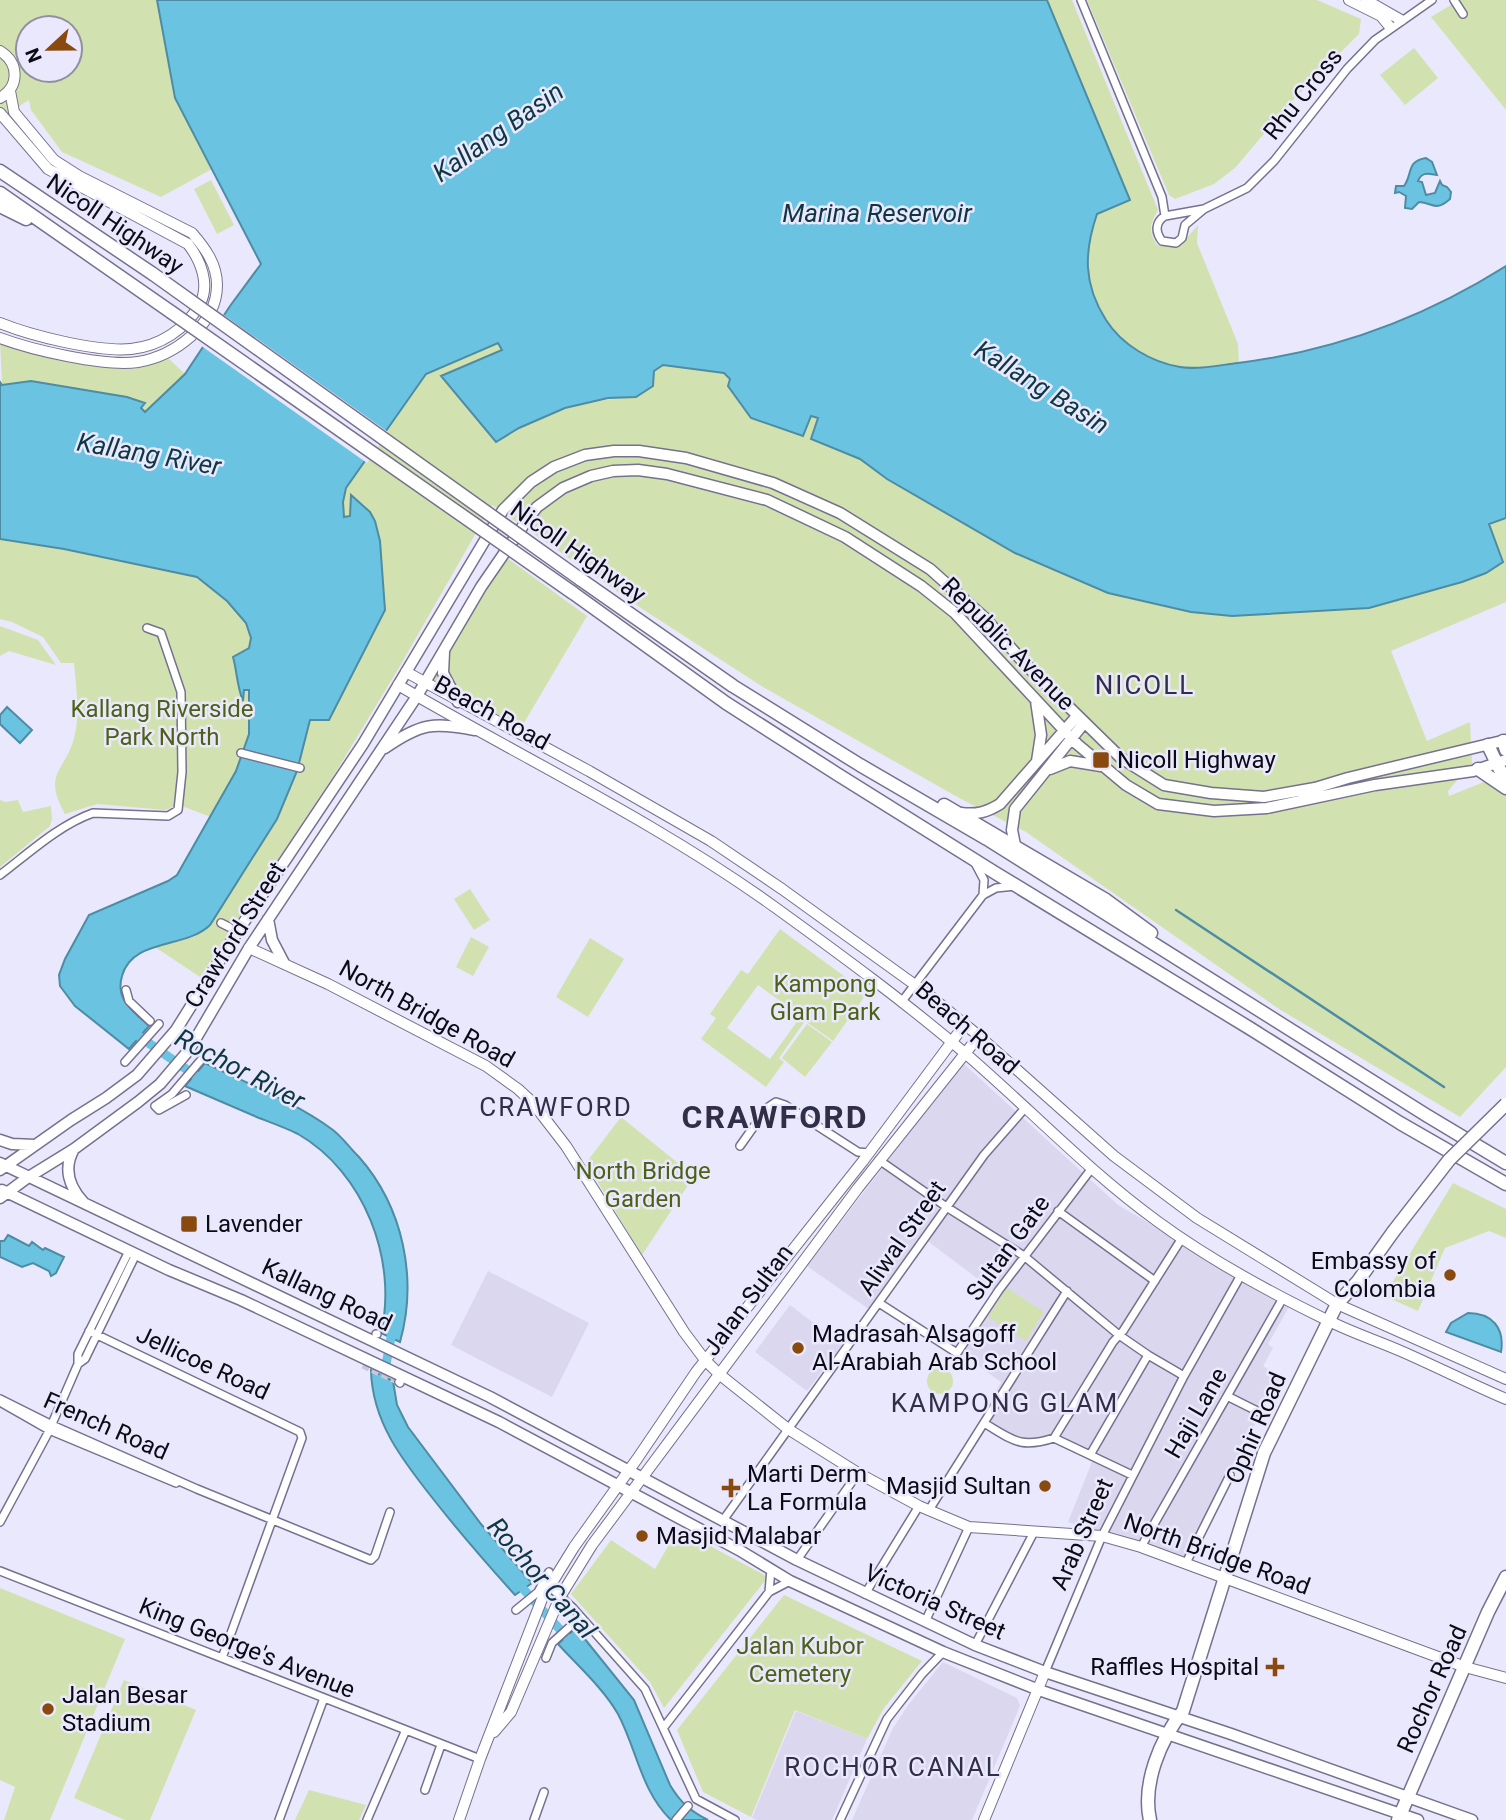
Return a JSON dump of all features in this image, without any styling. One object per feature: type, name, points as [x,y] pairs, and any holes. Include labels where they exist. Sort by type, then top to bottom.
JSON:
[{"type":"highway","points":[[0,162],[4,173]]},
{"type":"highway","name":"Nicoll Highway","points":[[4,173],[164,282],[733,686],[860,765],[987,839],[1506,1163]]},
{"type":"highway","name":"Nicoll Highway","points":[[2,198],[573,593],[726,703],[970,858],[1251,1028],[1400,1123],[1506,1184]]},
{"type":"highway","points":[[1489,745],[1501,762],[1506,777]]},
{"type":"highway","points":[[860,765],[961,813],[1106,900],[1195,969]]},
{"type":"highway","points":[[1478,769],[1506,788]]},
{"type":"highway","name":"Ophir Road","points":[[1150,1820],[1147,1802],[1149,1786],[1168,1735],[1183,1711],[1264,1453],[1337,1304],[1358,1281],[1449,1160],[1506,1104]]},
{"type":"highway","name":"Rochor Road","points":[[1399,1817],[1488,1612],[1506,1577]]},
{"type":"main road","points":[[1349,0],[1381,16],[1390,27]]},
{"type":"main road","points":[[1366,0],[1401,20]]},
{"type":"main road","points":[[0,51],[7,55],[15,69],[14,85],[0,98]]},
{"type":"main road","points":[[0,338],[56,353],[107,362],[137,362],[164,355],[191,336],[214,304],[218,286],[215,269],[205,248],[192,233],[79,176],[54,160],[14,112],[10,91]]},
{"type":"main road","points":[[0,113],[48,169],[188,244],[197,256],[205,284],[204,297],[192,318],[173,334],[150,345],[130,349],[63,341],[0,323]]},
{"type":"main road","name":"Republic Avenue","points":[[405,672],[503,510],[531,482],[554,467],[585,456],[614,451],[639,451],[686,458],[773,483],[840,513],[930,569],[985,618],[1024,663],[1121,758],[1164,785],[1236,796],[1264,797],[1315,788],[1489,745],[1505,744]]},
{"type":"main road","name":"Republic Avenue","points":[[423,683],[481,587],[537,507],[564,488],[591,475],[638,470],[667,474],[766,500],[845,537],[921,586],[955,613],[1101,766],[1158,804],[1213,811],[1267,807],[1375,785],[1478,769],[1501,762]]},
{"type":"main road","points":[[445,646],[443,673],[458,702]]},
{"type":"main road","name":"Beach Road","points":[[405,672],[589,771],[710,841],[915,984],[979,1036],[1082,1129],[1157,1190],[1197,1217],[1337,1304],[1506,1378]]},
{"type":"main road","name":"Crawford Street","points":[[2,1166],[106,1098],[143,1070],[174,1032],[341,778],[405,672]]},
{"type":"main road","name":"Crawford Street","points":[[2,1193],[74,1149],[160,1084],[189,1050],[249,948],[423,683]]},
{"type":"main road","name":"Beach Road","points":[[398,685],[470,728],[691,849],[903,1000],[1026,1107],[1091,1168],[1134,1204],[1182,1238],[1241,1275],[1329,1321],[1506,1399]]},
{"type":"main road","points":[[1015,845],[1012,830],[1016,809],[1040,768],[1041,735],[1036,700]]},
{"type":"main road","points":[[380,751],[429,725],[470,728],[465,715],[472,709]]},
{"type":"main road","points":[[961,813],[976,815],[988,812],[1000,804],[1040,768],[1081,720]]},
{"type":"main road","points":[[1040,768],[1070,761],[1101,766]]},
{"type":"main road","points":[[268,919],[272,940],[284,964]]},
{"type":"main road","points":[[174,1032],[198,1007],[236,947],[249,948]]},
{"type":"main road","name":"North Bridge Road","points":[[249,948],[328,984],[486,1066],[532,1102],[566,1146],[677,1322],[705,1360],[789,1429],[858,1473],[924,1508],[969,1527],[1102,1536],[1142,1547],[1465,1667],[1506,1678]]},
{"type":"main road","points":[[878,982],[890,977],[891,967]]},
{"type":"main road","name":"Jalan Sultan","points":[[459,1820],[527,1639],[540,1595],[549,1586],[705,1360],[866,1157],[965,1024]]},
{"type":"main road","name":"Jalan Sultan","points":[[489,1737],[511,1712],[553,1612],[592,1545],[876,1164],[979,1036]]},
{"type":"main road","points":[[1066,1146],[1070,1134],[1082,1129]]},
{"type":"main road","points":[[0,1140],[12,1144],[35,1145]]},
{"type":"main road","points":[[74,1149],[67,1164],[69,1180],[82,1201],[93,1209]]},
{"type":"main road","name":"Kallang Road","points":[[2,1166],[375,1336],[408,1357]]},
{"type":"main road","name":"Kallang Road","points":[[2,1193],[363,1357],[400,1380]]},
{"type":"main road","name":"Victoria Street","points":[[408,1357],[547,1425],[797,1560],[975,1645],[1045,1672],[1179,1716],[1472,1820]]},
{"type":"main road","name":"Victoria Street","points":[[400,1380],[499,1422],[632,1492],[790,1581],[943,1652],[1039,1690],[1399,1817],[1418,1820]]},
{"type":"main road","name":"Arab Street","points":[[984,1820],[1045,1672]]},
{"type":"street","points":[[1081,0],[1163,197],[1166,216]]},
{"type":"street","name":"Rhu Cross","points":[[1203,209],[1185,225],[1182,238],[1176,243],[1162,241],[1158,236],[1156,227],[1160,219],[1203,209],[1232,197],[1259,177],[1347,69],[1375,40],[1432,0]]},
{"type":"street","points":[[1454,0],[1463,14]]},
{"type":"street","points":[[0,875],[66,826],[84,816],[93,813],[168,817],[178,810],[182,772],[181,692],[161,633],[147,628]]},
{"type":"street","points":[[241,753],[300,768]]},
{"type":"street","points":[[970,858],[984,880],[983,895]]},
{"type":"street","points":[[903,1000],[983,895],[996,888],[1016,886]]},
{"type":"street","points":[[126,990],[129,1001],[150,1021]]},
{"type":"street","points":[[125,1062],[159,1024]]},
{"type":"street","points":[[186,1095],[159,1110],[155,1105],[172,1094],[201,1060]]},
{"type":"street","points":[[740,1146],[767,1108],[776,1102],[785,1105],[831,1136],[832,1140],[866,1157],[1024,1256],[1119,1335],[1184,1376]]},
{"type":"street","name":"Aliwal Street","points":[[724,1519],[984,1155],[1026,1107]]},
{"type":"street","name":"Sultan Gate","points":[[879,1303],[957,1353],[999,1290],[1091,1168]]},
{"type":"street","points":[[1058,1211],[1154,1281]]},
{"type":"street","points":[[984,1423],[1013,1440],[1034,1445],[1054,1438],[1182,1238]]},
{"type":"street","points":[[0,1521],[51,1427],[78,1364],[85,1359],[92,1333],[132,1253]]},
{"type":"street","name":"Arab Street","points":[[1045,1672],[1102,1536],[1132,1475],[1241,1275]]},
{"type":"street","points":[[865,1594],[984,1423],[1067,1291]]},
{"type":"street","name":"Haji Lane","points":[[1142,1547],[1283,1298]]},
{"type":"street","name":"Jellicoe Road","points":[[92,1333],[300,1432],[302,1438],[272,1520]]},
{"type":"street","points":[[1090,1455],[1148,1355]]},
{"type":"street","points":[[1227,1396],[1261,1413]]},
{"type":"street","name":"French Road","points":[[0,1400],[51,1427],[371,1560],[375,1556],[390,1512]]},
{"type":"street","name":"French Road","points":[[0,1400],[33,1422],[51,1427]]},
{"type":"street","points":[[1054,1438],[1132,1475]]},
{"type":"street","points":[[797,1560],[858,1473]]},
{"type":"street","points":[[1186,1563],[1230,1475]]},
{"type":"street","points":[[222,1658],[272,1520]]},
{"type":"street","points":[[925,1622],[969,1527]]},
{"type":"street","points":[[975,1645],[1034,1532]]},
{"type":"street","points":[[769,1592],[771,1569]]},
{"type":"street","name":"King George's Avenue","points":[[0,1571],[405,1732],[480,1759]]},
{"type":"street","points":[[518,1609],[540,1595],[549,1572]]},
{"type":"street","points":[[664,1727],[769,1592],[790,1581]]},
{"type":"street","points":[[549,1586],[636,1678],[653,1702],[682,1773],[696,1798],[735,1820]]},
{"type":"street","points":[[546,1658],[552,1643],[572,1625]]},
{"type":"street","points":[[840,1820],[887,1719],[943,1652]]},
{"type":"street","points":[[279,1820],[324,1698]]},
{"type":"street","points":[[367,1820],[405,1732]]},
{"type":"street","points":[[425,1790],[441,1745]]},
{"type":"street","points":[[534,1820],[544,1792]]},
{"type":"street","points":[[676,1820],[687,1807]]},
{"type":"shaded area","points":[[963,1063],[1118,1205],[1290,1305],[1268,1344],[1273,1348],[1263,1366],[1280,1376],[1185,1560],[1068,1522],[1092,1462],[1054,1435],[1024,1440],[980,1425],[1001,1382],[953,1348],[998,1294],[921,1236],[870,1310],[807,1266]]},
{"type":"shaded area","points":[[488,1271],[589,1323],[552,1397],[451,1345]]},
{"type":"shaded area","name":"Madrasah Alsagoff Al-Arabiah Arab School","points":[[790,1305],[842,1345],[807,1391],[755,1352]]},
{"type":"shaded area","points":[[943,1662],[1017,1698],[1020,1706],[972,1820],[852,1820],[893,1728]]},
{"type":"shaded area","points":[[796,1711],[867,1739],[832,1820],[757,1820],[752,1818]]},
{"type":"green space","points":[[0,0],[157,0],[175,98],[212,169],[161,197],[62,152],[31,110],[29,100],[0,118]]},
{"type":"green space","points":[[1047,0],[1072,0],[1158,210],[1151,228],[1157,245],[1171,246],[1181,243],[1198,225],[1197,243],[1238,344],[1239,363],[1187,368],[1159,361],[1122,338],[1097,303],[1087,262],[1091,230],[1097,213],[1130,199]]},
{"type":"green space","points":[[1087,0],[1317,0],[1361,19],[1359,34],[1290,103],[1235,168],[1214,184],[1175,199],[1169,195]]},
{"type":"green space","points":[[1459,0],[1506,0],[1506,110],[1431,17]]},
{"type":"green space","points":[[1414,48],[1438,78],[1405,105],[1380,75]]},
{"type":"green space","points":[[211,180],[234,225],[217,234],[194,189]]},
{"type":"green space","points":[[0,339],[20,346],[134,369],[169,359],[185,374],[145,412],[140,408],[144,402],[127,397],[31,381],[2,385]]},
{"type":"green space","points":[[499,342],[502,350],[442,376],[496,442],[529,423],[563,410],[598,401],[636,397],[654,371],[663,365],[724,373],[730,379],[819,418],[811,439],[860,459],[887,479],[1015,553],[1108,593],[1191,612],[1233,616],[1369,608],[1462,582],[1486,573],[1489,523],[1506,518],[1506,602],[1391,651],[1427,741],[1470,722],[1472,763],[1448,791],[1449,796],[1506,773],[1506,1067],[1460,1117],[1279,1009],[1026,832],[961,799],[763,687],[647,612],[492,505],[334,775],[200,977],[155,947],[194,937],[210,925],[258,850],[289,792],[297,771],[364,505],[351,496],[350,517],[344,517],[346,488],[426,374]]},
{"type":"green space","name":"Kallang Riverside Park North","points":[[0,539],[64,549],[197,577],[227,601],[247,623],[251,638],[249,648],[234,657],[243,698],[244,689],[249,690],[248,739],[236,771],[211,817],[179,805],[165,810],[97,804],[65,814],[55,789],[58,772],[75,734],[77,699],[74,663],[61,663],[43,637],[0,619]]},
{"type":"green space","points":[[507,558],[587,616],[518,733],[423,683]]},
{"type":"green space","points":[[0,626],[38,640],[56,665],[9,651],[0,656]]},
{"type":"green space","points":[[0,800],[18,800],[23,812],[51,806],[52,819],[50,826],[0,867]]},
{"type":"green space","points":[[470,889],[490,920],[474,930],[454,899]]},
{"type":"green space","name":"Kampong Glam Park","points":[[780,929],[867,993],[833,1041],[805,1021],[779,1058],[784,1062],[766,1087],[701,1039],[716,1018],[710,1014],[741,970],[748,974]],"holes":[[[758,985],[801,1016],[770,1059],[727,1028]]]},
{"type":"green space","points":[[471,937],[489,947],[473,976],[456,967]]},
{"type":"green space","points":[[590,938],[624,959],[588,1017],[556,997]]},
{"type":"green space","points":[[807,1024],[832,1042],[805,1077],[782,1058]]},
{"type":"green space","name":"North Bridge Garden","points":[[621,1117],[694,1176],[642,1255],[586,1163]]},
{"type":"green space","points":[[1453,1183],[1506,1209],[1506,1238],[1489,1231],[1445,1248],[1418,1311],[1384,1296]]},
{"type":"green space","points":[[1007,1288],[1044,1312],[1026,1341],[988,1317]]},
{"type":"green space","points":[[940,1368],[949,1372],[953,1381],[949,1390],[940,1394],[931,1390],[927,1381],[931,1372]]},
{"type":"green space","name":"Jalan Kubor Cemetery","points":[[678,1529],[768,1577],[664,1708],[650,1682],[571,1594],[611,1540],[655,1569]]},
{"type":"green space","name":"Jalan Besar Stadium","points":[[0,1588],[125,1639],[50,1820],[4,1820],[15,1787],[0,1780]]},
{"type":"green space","name":"Jalan Kubor Cemetery","points":[[784,1595],[922,1661],[884,1708],[867,1739],[795,1710],[751,1817],[703,1792],[677,1730]]},
{"type":"green space","points":[[124,1680],[196,1710],[150,1820],[125,1820],[74,1798]]},
{"type":"green space","points":[[309,1790],[366,1805],[359,1820],[295,1820]]},
{"type":"water","name":"Marina Reservoir","points":[[157,0],[1047,0],[1130,200],[1097,214],[1088,255],[1093,294],[1098,307],[1113,329],[1129,345],[1148,357],[1169,365],[1195,368],[1309,350],[1411,316],[1506,266],[1506,518],[1489,524],[1503,562],[1486,573],[1462,582],[1369,608],[1232,616],[1191,612],[1108,593],[1015,553],[887,479],[860,459],[811,439],[818,418],[811,416],[803,436],[751,418],[728,386],[730,379],[724,373],[663,365],[654,371],[653,386],[636,397],[608,398],[565,408],[519,428],[496,442],[441,376],[502,350],[498,343],[426,374],[346,488],[344,517],[350,516],[351,495],[370,512],[375,521],[380,541],[385,610],[329,720],[310,720],[297,771],[277,819],[210,925],[188,938],[148,949],[128,964],[120,984],[123,998],[149,1026],[129,1049],[75,1006],[60,986],[59,975],[89,915],[177,875],[236,771],[249,734],[249,690],[244,690],[243,701],[233,657],[249,648],[251,638],[246,623],[227,601],[197,577],[64,549],[0,539],[0,382],[2,385],[31,381],[127,397],[145,403],[141,408],[145,412],[185,374],[261,264],[175,98]]},
{"type":"water","points":[[1426,158],[1432,162],[1437,175],[1426,174],[1418,181],[1422,182],[1426,195],[1435,193],[1440,181],[1451,192],[1450,199],[1438,206],[1419,202],[1412,209],[1405,208],[1406,196],[1395,193],[1396,186],[1404,186],[1415,162]]},
{"type":"water","points":[[7,707],[32,730],[20,743],[0,724],[0,715]]},
{"type":"water","points":[[205,1063],[287,1102],[333,1130],[374,1177],[396,1221],[407,1269],[405,1318],[400,1342],[381,1333],[385,1305],[380,1248],[371,1220],[358,1194],[321,1150],[298,1134],[185,1086]]},
{"type":"water","points":[[8,1235],[29,1246],[32,1242],[43,1250],[45,1248],[64,1257],[56,1273],[51,1276],[49,1271],[33,1263],[22,1267],[0,1257],[0,1241],[4,1241]]},
{"type":"water","points":[[1468,1313],[1484,1316],[1495,1324],[1501,1336],[1501,1352],[1446,1332],[1451,1323]]},
{"type":"water","points":[[371,1370],[393,1381],[397,1405],[408,1427],[481,1524],[532,1583],[515,1595],[422,1485],[391,1440],[377,1407]]},
{"type":"water","points":[[576,1628],[634,1700],[674,1791],[686,1806],[708,1820],[671,1820],[661,1809],[646,1783],[625,1728],[612,1704],[558,1644]]},
{"type":"pier","points":[[221,313],[388,432],[367,463],[200,345]]},
{"type":"waterway","points":[[1176,910],[1444,1087]]},
{"type":"waterway","name":"Rochor River","points":[[130,1030],[196,1076]]},
{"type":"waterway","name":"Rochor Canal","points":[[382,1386],[393,1327]]},
{"type":"waterway","name":"Rochor Canal","points":[[517,1582],[574,1645]]},
{"type":"tunnel","points":[[363,1365],[399,1382]]},
{"type":"place","name":"Nicoll Highway","points":[[1101,760]]},
{"type":"place","name":"Lavender","points":[[189,1224]]},
{"type":"place","name":"Embassy of Colombia","points":[[1450,1275]]},
{"type":"place","name":"Madrasah Alsagoff Al-Arabiah Arab School","points":[[798,1348]]},
{"type":"place","name":"Masjid Sultan","points":[[1045,1486]]},
{"type":"place","name":"Marti Derm La Formula","points":[[731,1488]]},
{"type":"place","name":"Masjid Malabar","points":[[642,1536]]},
{"type":"place","name":"Raffles Hospital","points":[[1275,1667]]},
{"type":"place","name":"Jalan Besar Stadium","points":[[48,1709]]},
{"type":"district","name":"NICOLL","points":[[1145,685]]},
{"type":"district","name":"CRAWFORD","points":[[556,1107]]},
{"type":"district","name":"CRAWFORD","points":[[775,1117]]},
{"type":"district","name":"KAMPONG GLAM","points":[[1005,1403]]},
{"type":"district","name":"ROCHOR CANAL","points":[[893,1767]]},
{"type":"water label","name":"Kallang Basin","points":[[498,132]]},
{"type":"water label","name":"Kallang Basin","points":[[1042,387]]},
{"type":"water label","name":"Kallang River","points":[[149,454]]}]
